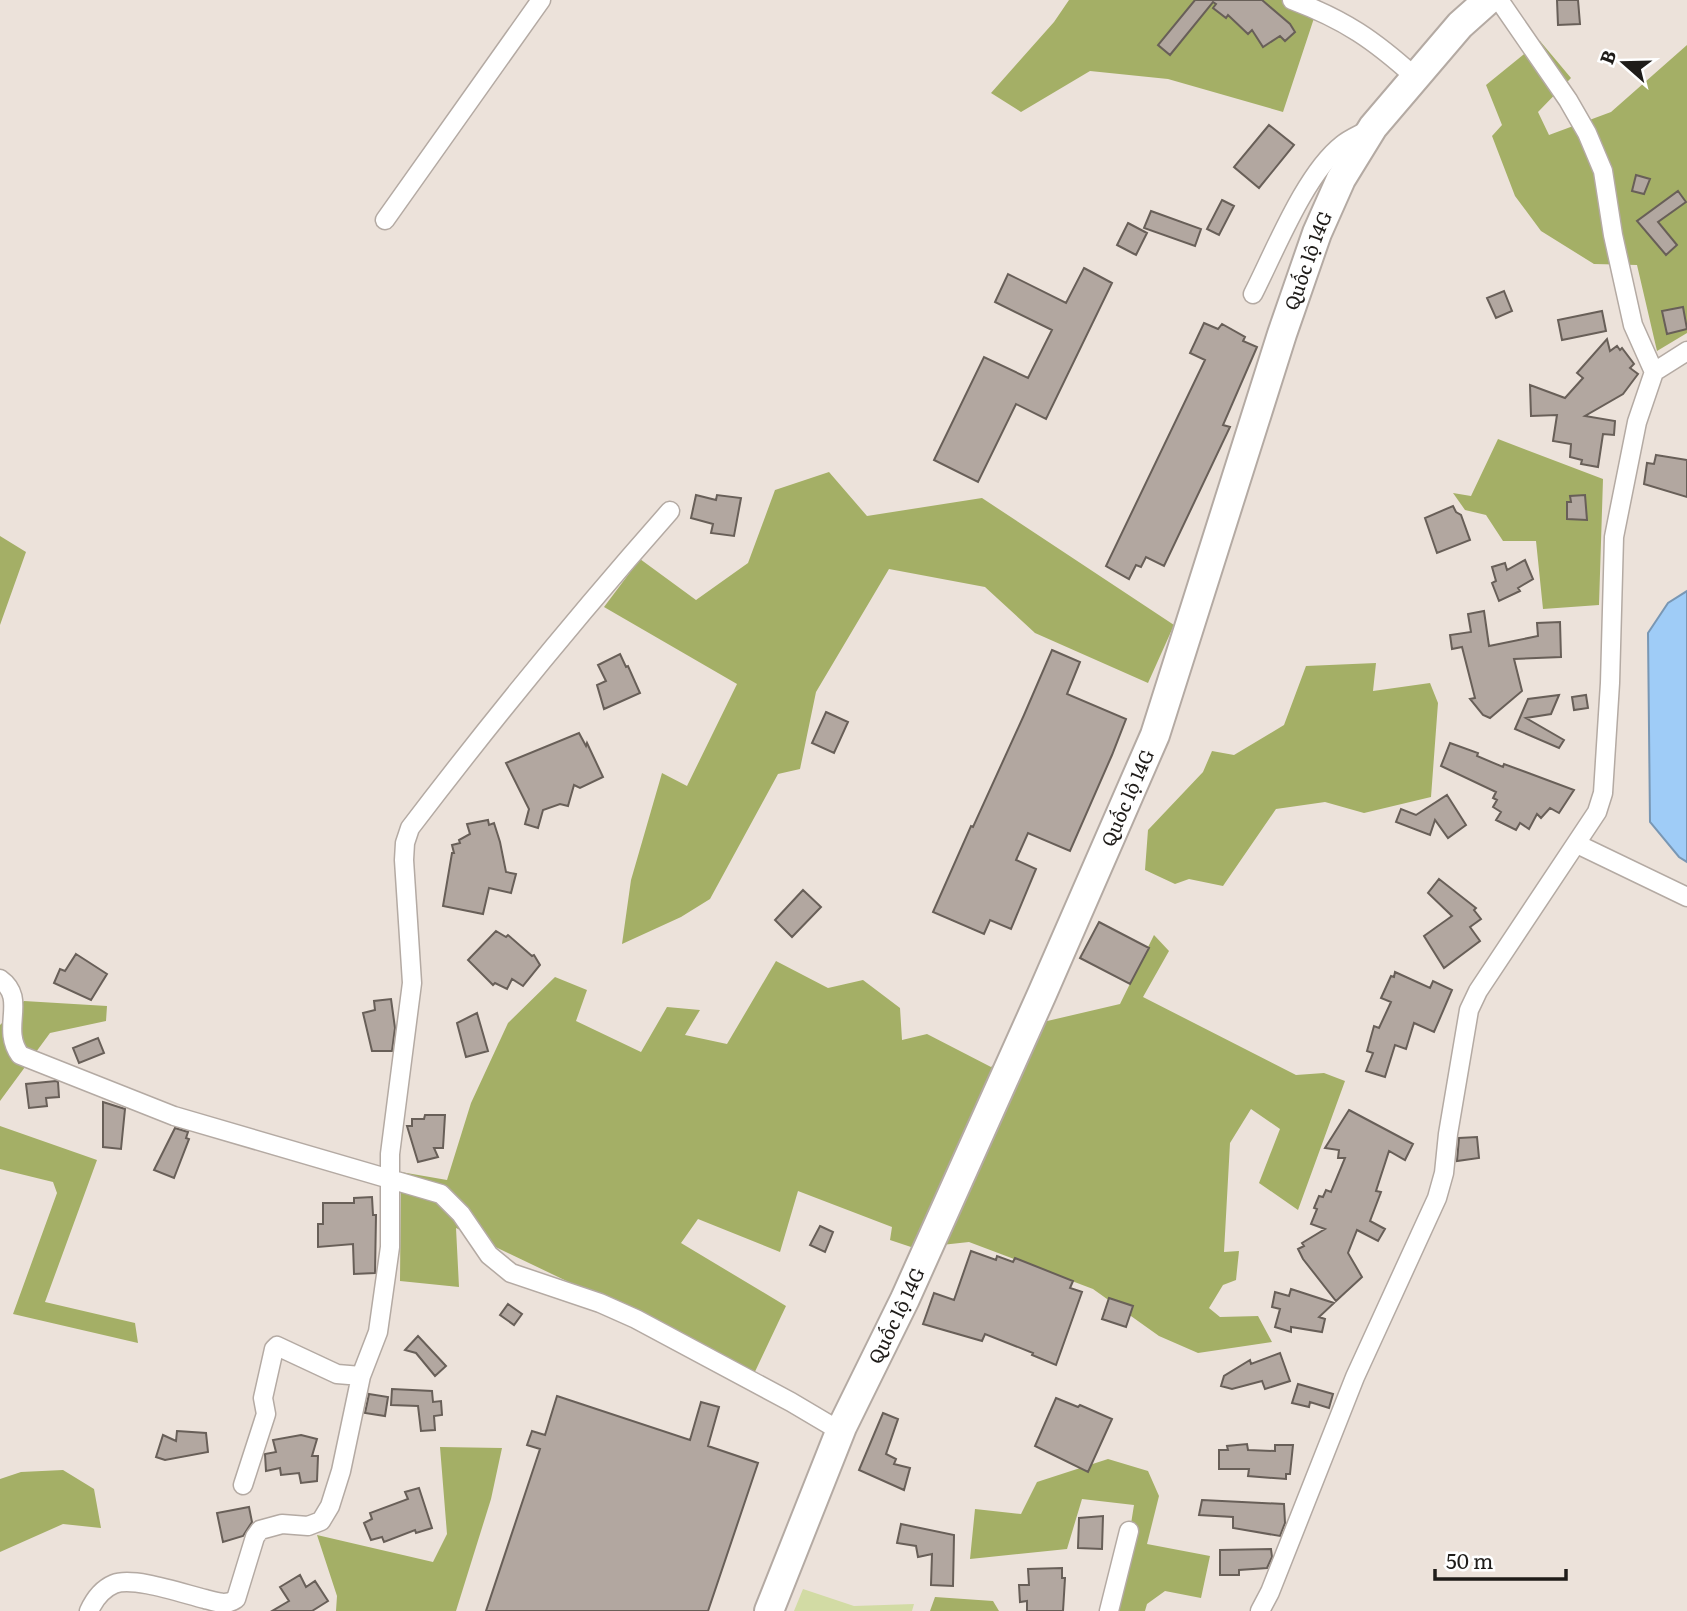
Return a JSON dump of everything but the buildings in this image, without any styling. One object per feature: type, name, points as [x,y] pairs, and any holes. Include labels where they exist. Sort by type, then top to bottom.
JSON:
[{"type":"main road","name":"Quốc lộ 14G","points":[[769,1611],[840,1431],[911,1286],[1154,735],[1282,334],[1317,233],[1341,179],[1373,127],[1460,25],[1488,0]]},
{"type":"street","points":[[385,220],[541,0]]},
{"type":"street","points":[[1292,0],[1352,26],[1415,78]]},
{"type":"street","points":[[1499,0],[1569,100],[1587,133],[1602,171],[1633,325],[1654,372]]},
{"type":"street","points":[[1253,295],[1317,172],[1342,145],[1373,127]]},
{"type":"street","points":[[1260,1611],[1270,1592],[1302,1505],[1355,1377],[1437,1198],[1444,1173],[1469,1010],[1478,991],[1597,812],[1603,793],[1610,683],[1614,537],[1637,422],[1654,372],[1687,351]]},
{"type":"street","points":[[89,1611],[102,1591],[116,1582],[137,1583],[235,1605],[255,1537],[260,1530],[282,1524],[308,1527],[321,1521],[330,1506],[341,1471],[362,1376],[378,1332],[385,1291],[390,1247],[390,1154],[412,983],[404,860],[405,843],[410,828],[584,608],[670,511]]},
{"type":"street","points":[[1577,844],[1687,897]]},
{"type":"street","points":[[0,979],[11,993],[4,1034],[8,1043],[20,1055],[174,1116],[441,1194],[449,1199],[489,1255],[511,1273],[636,1319],[840,1431]]},
{"type":"street","points":[[243,1485],[266,1414],[263,1398],[274,1349],[277,1346],[337,1374],[362,1376]]},
{"type":"street","points":[[1109,1611],[1129,1531]]},
{"type":"green space","points":[[1069,0],[1320,0],[1283,112],[1168,79],[1090,71],[1021,112],[991,93],[1054,22]]},
{"type":"green space","points":[[1540,41],[1571,78],[1538,112],[1549,135],[1611,112],[1687,45],[1687,333],[1657,351],[1637,265],[1594,264],[1541,231],[1515,196],[1492,136],[1502,125],[1486,85]]},
{"type":"green space","points":[[1498,439],[1603,479],[1599,605],[1543,609],[1536,541],[1503,541],[1486,515],[1465,510],[1453,493],[1471,496]]},
{"type":"green space","points":[[829,472],[867,516],[982,498],[1174,625],[1148,683],[1035,633],[985,587],[889,569],[816,692],[800,769],[778,774],[710,899],[681,917],[622,944],[631,880],[662,773],[687,786],[737,684],[604,607],[640,559],[696,600],[748,563],[775,490]]},
{"type":"green space","points":[[0,536],[26,552],[0,625]]},
{"type":"green space","points":[[1376,663],[1373,691],[1430,683],[1438,703],[1431,797],[1364,813],[1325,802],[1276,809],[1223,886],[1189,879],[1175,884],[1145,870],[1148,830],[1203,772],[1212,751],[1234,755],[1284,725],[1306,666]]},
{"type":"green space","points":[[1154,935],[1169,951],[1143,997],[1296,1075],[1324,1073],[1345,1081],[1298,1210],[1259,1183],[1280,1129],[1251,1109],[1230,1143],[1224,1252],[1239,1251],[1236,1280],[1223,1285],[1209,1308],[1220,1317],[1258,1316],[1272,1342],[1198,1353],[1159,1336],[1093,1289],[969,1242],[914,1248],[890,1240],[892,1227],[798,1191],[780,1252],[698,1219],[681,1243],[786,1306],[752,1378],[627,1310],[456,1228],[459,1287],[400,1281],[401,1172],[447,1180],[471,1103],[508,1023],[555,977],[587,990],[576,1021],[641,1052],[667,1007],[700,1010],[685,1035],[727,1044],[776,961],[828,988],[863,980],[900,1008],[902,1040],[927,1034],[991,1067],[1043,1022],[1120,1004]]},
{"type":"green space","points":[[24,1001],[107,1006],[106,1021],[50,1033],[0,1101],[0,1025]]},
{"type":"green space","points":[[0,1126],[97,1160],[45,1302],[135,1323],[138,1343],[13,1314],[57,1193],[53,1182],[0,1169]]},
{"type":"green space","points":[[440,1447],[502,1448],[491,1499],[456,1611],[336,1611],[337,1596],[317,1535],[433,1562],[447,1534]]},
{"type":"green space","points":[[1108,1459],[1148,1471],[1159,1496],[1147,1544],[1210,1556],[1201,1598],[1165,1591],[1147,1604],[1145,1611],[1103,1611],[1123,1574],[1134,1505],[1082,1499],[1067,1549],[970,1559],[975,1509],[1021,1514],[1037,1482]]},
{"type":"green space","points":[[63,1470],[94,1489],[101,1528],[63,1524],[0,1552],[0,1479],[21,1472]]},
{"type":"green space","points":[[803,1589],[854,1606],[914,1604],[912,1611],[794,1611]]},
{"type":"green space","points":[[935,1597],[993,1601],[999,1611],[930,1611]]},
{"type":"water","points":[[1687,591],[1687,862],[1679,857],[1650,822],[1648,633],[1668,603]]}]
